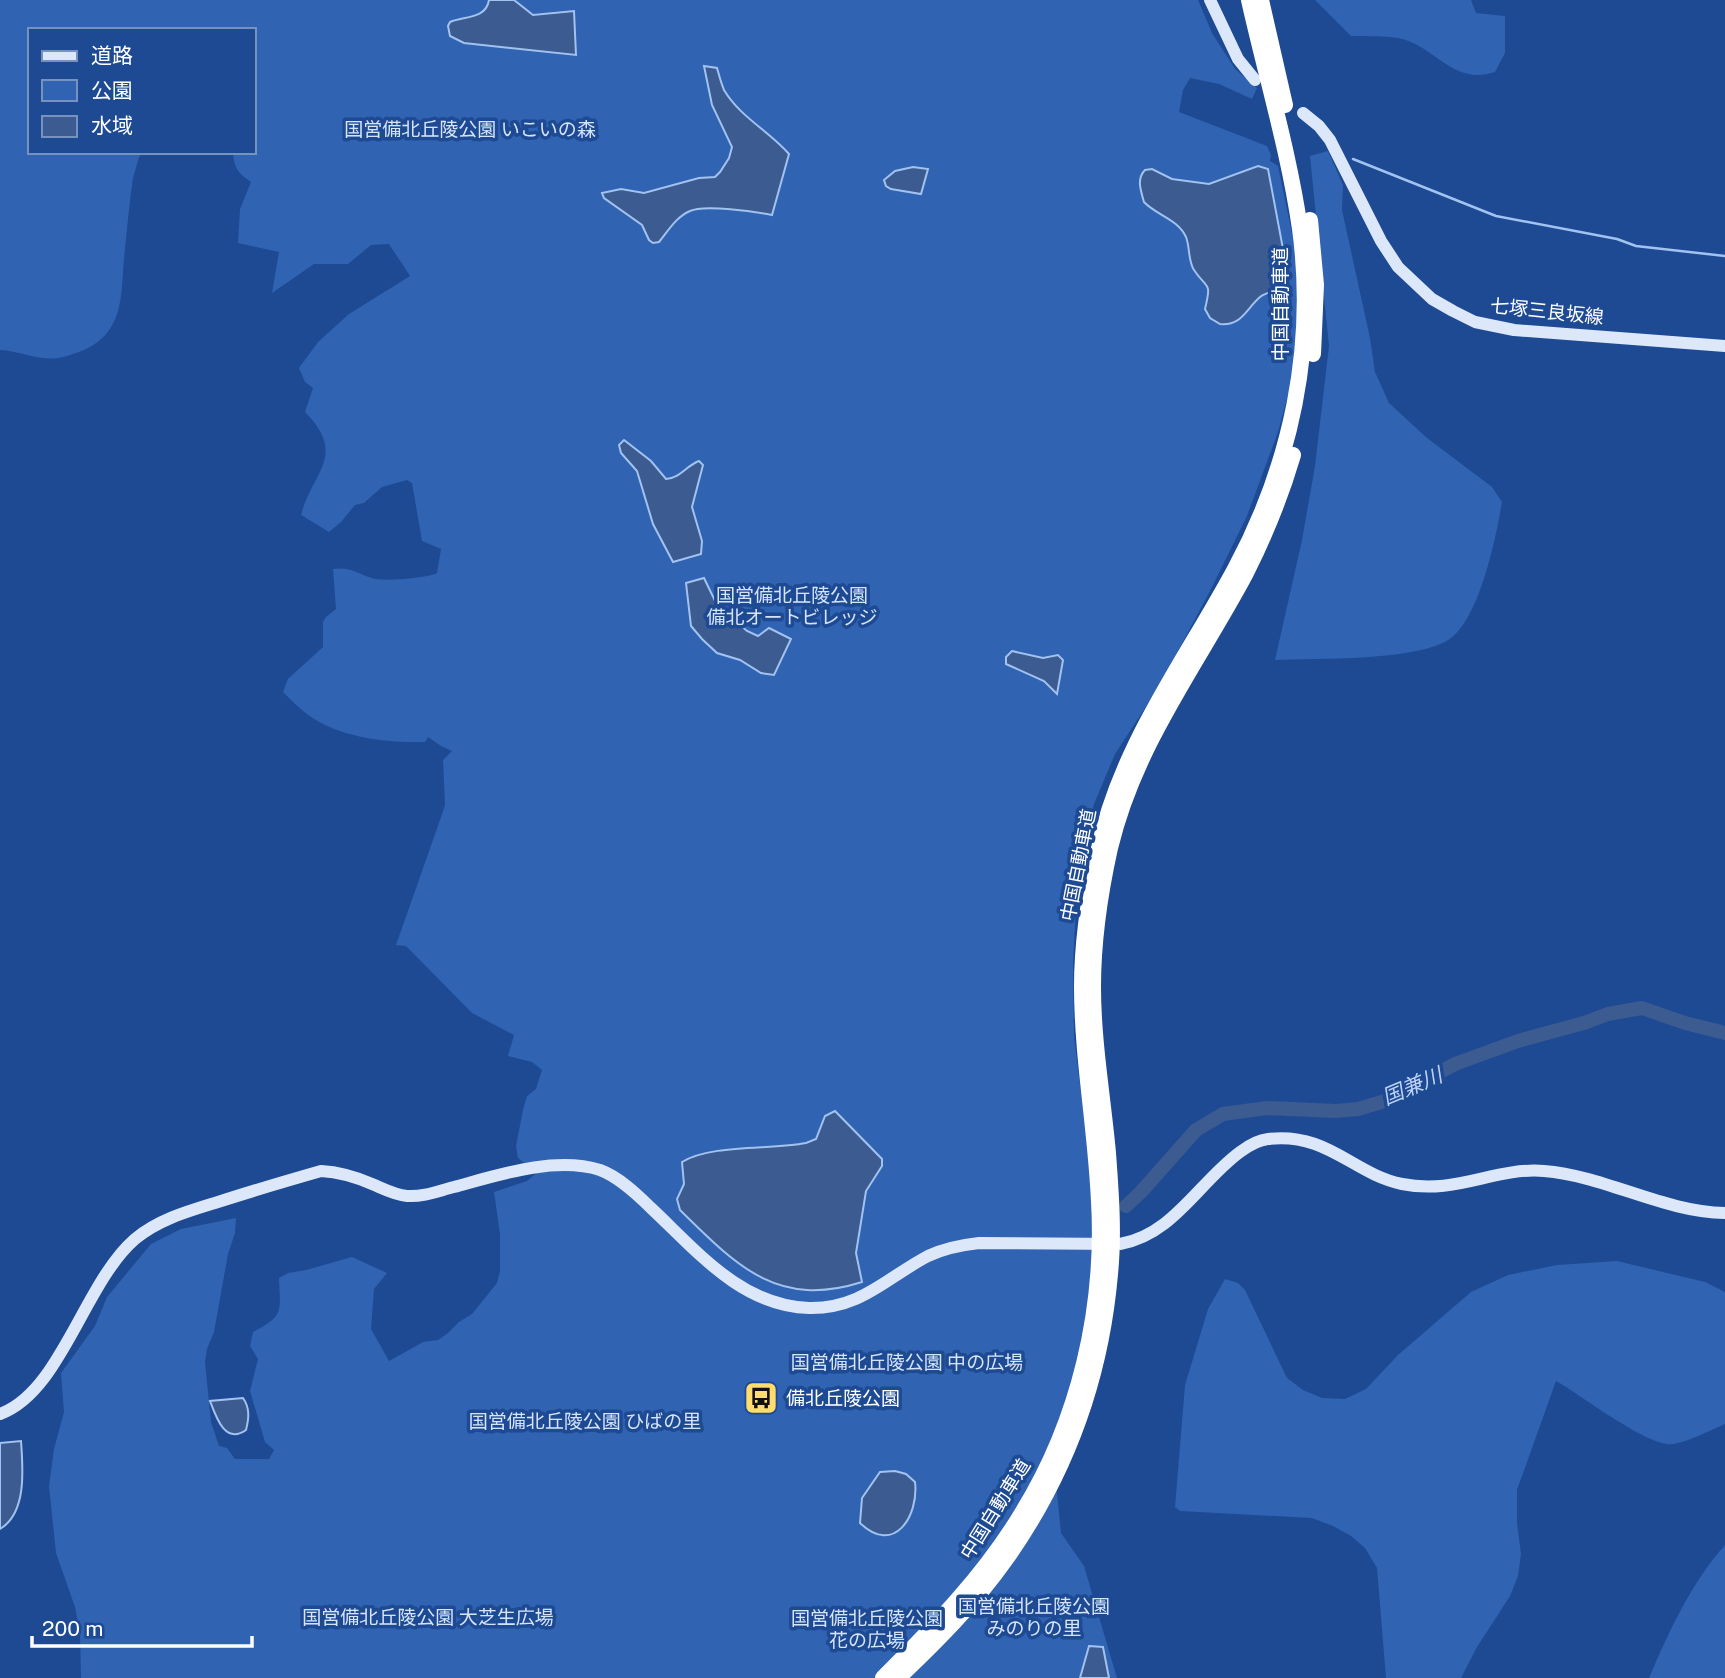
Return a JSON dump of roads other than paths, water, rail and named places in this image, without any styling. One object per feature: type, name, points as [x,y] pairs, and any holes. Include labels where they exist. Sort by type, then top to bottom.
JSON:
[{"type":"highway","name":"中国自動車道","points":[[1105,1202],[1082,987],[1087,915],[1100,846],[1110,807],[1147,720],[1236,566],[1261,512],[1288,435],[1302,359],[1305,285],[1300,226],[1278,118],[1249,0]]},
{"type":"highway","name":"中国自動車道","points":[[898,1678],[982,1589],[1031,1520],[1054,1480],[1073,1438],[1087,1395],[1098,1354],[1105,1272],[1105,1202],[1093,987],[1100,906],[1111,847],[1126,797],[1156,726],[1247,571],[1272,517],[1299,438],[1315,340],[1316,285],[1311,225],[1261,0]]},
{"type":"highway","name":"中国自動車道","points":[[883,1678],[974,1582],[1022,1513],[1044,1474],[1076,1391],[1105,1272]]},
{"type":"street","points":[[1210,0],[1238,59],[1255,80]]},
{"type":"street","name":"七塚三良坂線","points":[[1303,113],[1319,126],[1330,140],[1381,241],[1398,267],[1414,285],[1452,311],[1475,322],[1514,330],[1725,346]]},
{"type":"street","points":[[0,1414],[23,1401],[45,1379],[117,1257],[146,1230],[171,1217],[321,1171],[346,1175],[408,1196],[430,1195],[509,1172],[561,1165],[603,1171],[635,1192],[714,1269],[760,1297],[805,1308],[824,1308],[847,1303],[869,1294],[926,1257],[958,1245],[1120,1244],[1136,1241],[1158,1230],[1176,1215],[1225,1163],[1264,1139],[1286,1137],[1320,1145],[1400,1184],[1440,1188],[1509,1172],[1543,1171],[1580,1176],[1695,1211],[1725,1213]]},
{"type":"water","points":[[489,0],[514,0],[533,15],[574,11],[576,55],[464,43],[450,36],[450,22],[479,14],[484,11]]},
{"type":"water","points":[[704,66],[717,68],[724,90],[731,100],[789,154],[772,215],[730,209],[697,209],[681,217],[659,242],[653,243],[642,225],[604,198],[602,193],[621,189],[644,193],[699,178],[715,177],[720,172],[732,147],[712,105]]},
{"type":"water","points":[[1258,166],[1268,169],[1286,265],[1287,287],[1263,295],[1239,320],[1220,324],[1210,318],[1205,309],[1208,289],[1192,266],[1186,237],[1172,221],[1144,202],[1141,177],[1145,170],[1152,169],[1172,179],[1209,184]]},
{"type":"water","points":[[913,167],[928,169],[921,194],[886,186],[884,180],[895,171]]},
{"type":"water","points":[[624,440],[651,461],[666,479],[699,461],[703,465],[692,507],[702,541],[701,554],[673,562],[653,524],[637,471],[621,453],[619,445]]},
{"type":"water","points":[[704,578],[717,605],[747,631],[758,636],[769,628],[791,639],[774,675],[761,673],[740,660],[717,653],[691,626],[686,583]]},
{"type":"water","points":[[1012,651],[1043,658],[1058,655],[1063,660],[1057,694],[1044,681],[1006,664],[1006,657]]},
{"type":"water","points":[[835,1111],[882,1159],[882,1166],[866,1191],[856,1253],[862,1282],[832,1289],[806,1290],[782,1286],[760,1277],[740,1264],[680,1210],[677,1199],[684,1184],[682,1162],[709,1152],[806,1143],[816,1139],[825,1116]]},
{"type":"water","points":[[243,1398],[248,1413],[246,1430],[232,1434],[222,1427],[210,1401]]},
{"type":"water","points":[[21,1441],[22,1477],[19,1502],[9,1522],[0,1529],[0,1443]]},
{"type":"water","points":[[895,1471],[906,1474],[915,1482],[913,1507],[902,1528],[884,1535],[872,1532],[860,1523],[862,1498],[880,1472]]},
{"type":"water","points":[[1089,1646],[1103,1647],[1109,1678],[1080,1678]]},
{"type":"waterway","points":[[1353,159],[1496,216],[1617,239],[1636,246],[1725,256]]},
{"type":"waterway","name":"国兼川","points":[[1126,1206],[1196,1130],[1223,1114],[1267,1108],[1336,1111],[1358,1109],[1385,1101],[1455,1064],[1518,1041],[1608,1014],[1642,1008],[1725,1033]]},
{"type":"place","name":"備北丘陵公園","points":[[761,1398]]},
{"type":"park label","name":"国営備北丘陵公園 いこいの森","points":[[470,129]]},
{"type":"park label","name":"国営備北丘陵公園 備北オートビレッジ","points":[[792,606]]},
{"type":"park label","name":"国営備北丘陵公園 中の広場","points":[[907,1362]]},
{"type":"park label","name":"国営備北丘陵公園 ひばの里","points":[[585,1421]]},
{"type":"park label","name":"国営備北丘陵公園 大芝生広場","points":[[428,1617]]},
{"type":"park label","name":"国営備北丘陵公園 みのりの里","points":[[1034,1617]]},
{"type":"park label","name":"国営備北丘陵公園 花の広場","points":[[867,1629]]}]
